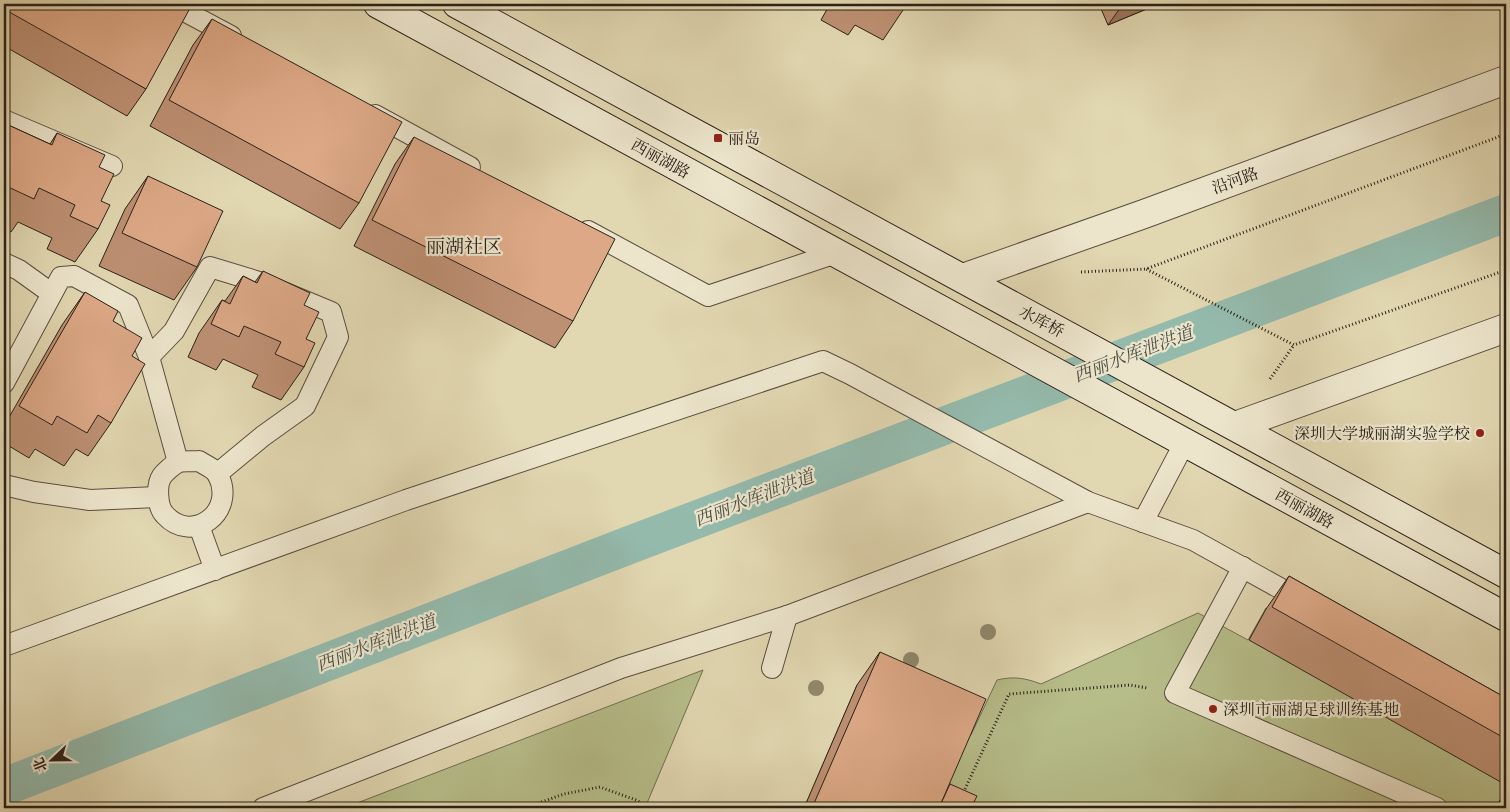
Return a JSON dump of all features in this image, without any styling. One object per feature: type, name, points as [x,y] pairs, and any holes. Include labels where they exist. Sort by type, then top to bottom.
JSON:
[{"type":"main road","name":"西丽湖路","points":[[378,4],[1506,617]]},
{"type":"main road","points":[[458,4],[963,278]]},
{"type":"main road","name":"沿河路","points":[[963,278],[1144,214],[1506,80]]},
{"type":"main road","name":"水库桥","points":[[963,278],[1235,426]]},
{"type":"main road","points":[[1235,426],[1506,328]]},
{"type":"main road","points":[[1235,426],[1506,574]]},
{"type":"lane","points":[[171,4],[249,46]]},
{"type":"lane","points":[[362,108],[483,174]]},
{"type":"lane","points":[[4,120],[112,166]]},
{"type":"lane","points":[[570,221],[708,296],[836,253]]},
{"type":"lane","points":[[4,263],[19,270],[51,293]]},
{"type":"lane","points":[[149,357],[174,331],[210,267],[259,282],[331,312],[338,337],[305,406],[263,436],[217,474]]},
{"type":"lane","points":[[4,382],[61,277],[74,276],[128,305],[149,357],[178,462]]},
{"type":"lane","points":[[4,646],[406,500],[823,360],[1088,502],[1193,540],[1319,610]]},
{"type":"lane","points":[[1143,522],[1185,442]]},
{"type":"lane","points":[[200,461],[217,474],[223,494],[216,514],[199,526],[180,526],[164,515],[157,497],[162,476],[178,462],[200,461]]},
{"type":"lane","points":[[4,485],[34,492],[90,500],[157,497]]},
{"type":"lane","points":[[263,808],[621,668],[787,616],[1088,502]]},
{"type":"lane","points":[[199,526],[215,570]]},
{"type":"lane","points":[[1243,567],[1175,693],[1437,808]]},
{"type":"lane","points":[[772,668],[787,616]]},
{"type":"path","points":[[1506,134],[1146,269],[1294,345],[1506,270]]},
{"type":"path","points":[[965,789],[1008,694],[1130,685],[1175,693]]},
{"type":"path","points":[[525,808],[564,794],[600,787],[636,800],[650,808]]},
{"type":"green space","name":"深圳市丽湖足球训练基地","points":[[1266,608],[1506,744],[1506,808],[804,808],[857,685],[971,735],[997,680],[1019,678],[1041,684],[1198,613],[1248,640]]},
{"type":"green space","points":[[703,670],[645,808],[344,808]]},
{"type":"building","points":[[4,4],[177,4],[189,10],[146,89],[4,9]]},
{"type":"building","points":[[212,19],[402,122],[359,203],[169,100]]},
{"type":"building","points":[[4,123],[52,145],[57,133],[105,155],[99,167],[114,174],[101,201],[110,205],[98,229],[70,216],[75,205],[39,188],[34,199],[4,185]]},
{"type":"building","points":[[414,137],[615,239],[573,321],[372,220]]},
{"type":"building","points":[[148,176],[223,211],[197,267],[122,233]]},
{"type":"building","points":[[263,271],[310,293],[304,305],[319,312],[306,339],[315,343],[304,367],[275,354],[281,342],[244,326],[239,337],[211,324],[222,300],[230,304],[243,276],[257,283]]},
{"type":"building","points":[[85,292],[118,311],[113,321],[142,338],[132,356],[145,364],[111,423],[98,415],[87,433],[57,416],[52,425],[19,406]]},
{"type":"building","points":[[1289,576],[1506,698],[1506,739],[1272,607]]},
{"type":"building","points":[[880,652],[986,699],[939,808],[812,808]]},
{"type":"building","points":[[950,784],[977,796],[971,808],[939,808]]},
{"type":"waterway","name":"西丽水库泄洪道","points":[[4,787],[632,544],[1506,213]]},
{"type":"place","name":"丽岛","points":[[718,138]]},
{"type":"place","name":"深圳大学城丽湖实验学校","points":[[1480,433]]},
{"type":"place","name":"深圳市丽湖足球训练基地","points":[[1213,709]]},
{"type":"district","name":"丽湖社区","points":[[464,246]]}]
